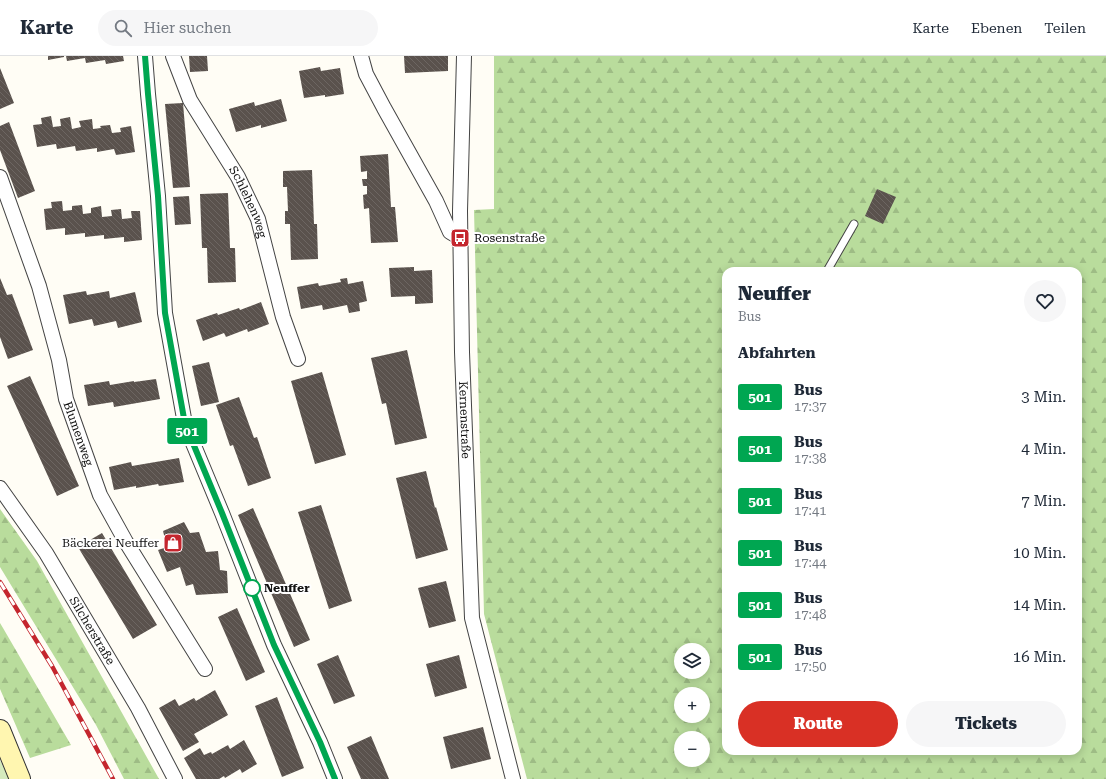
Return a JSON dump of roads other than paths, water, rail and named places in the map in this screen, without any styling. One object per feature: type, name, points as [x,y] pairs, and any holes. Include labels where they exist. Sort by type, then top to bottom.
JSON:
[{"type":"street","points":[[145,56],[158,196],[165,313],[185,424],[274,645],[320,742],[335,779]]},
{"type":"street","name":"Schlehenweg","points":[[173,56],[190,100],[238,177],[258,219],[283,317],[298,359]]},
{"type":"street","points":[[361,56],[366,74],[436,201],[450,232],[460,238]]},
{"type":"street","name":"Kernenstraße","points":[[464,56],[460,238],[462,359],[472,618],[514,779]]},
{"type":"street","name":"Blumenweg","points":[[0,177],[39,286],[59,360],[66,399],[100,495],[126,542],[205,669]]},
{"type":"street","name":"Silcherstraße","points":[[0,488],[46,553],[138,708],[175,779]]},
{"type":"street","points":[[0,730],[20,779]]},
{"type":"lane","points":[[829,267],[854,224]]},
{"type":"railway","points":[[0,582],[52,666],[113,779]]},
{"type":"place","name":"Rosenstraße","points":[[460,238]]},
{"type":"place","name":"Bäckerei Neuffer","points":[[173,543]]},
{"type":"place","name":"Neuffer","points":[[252,588]]}]
